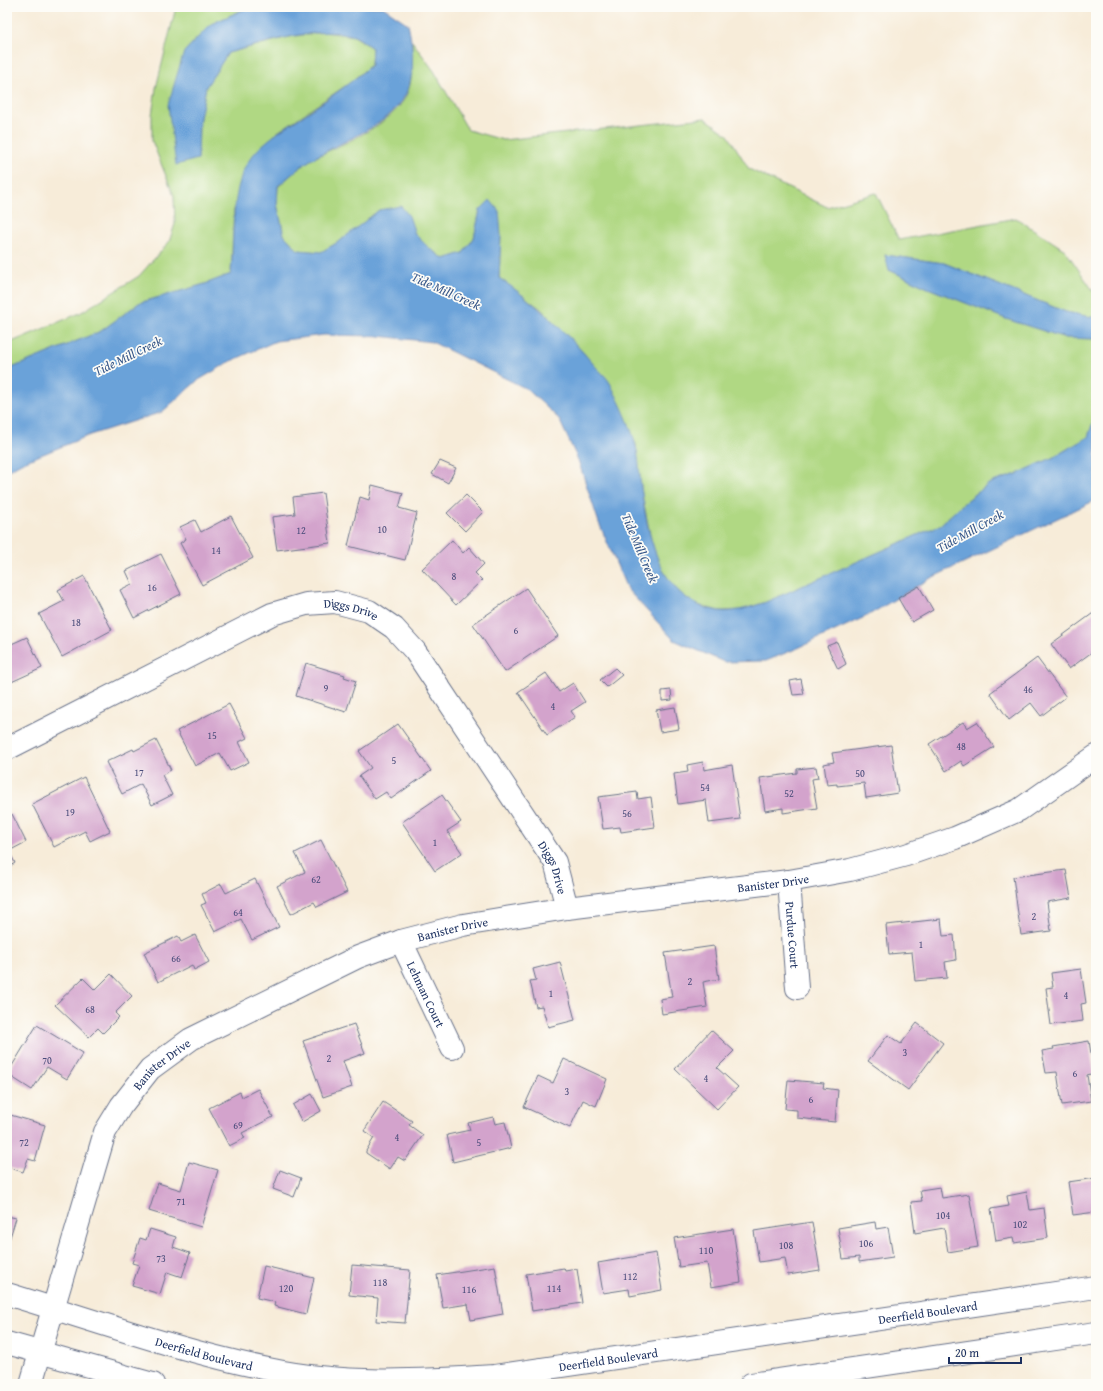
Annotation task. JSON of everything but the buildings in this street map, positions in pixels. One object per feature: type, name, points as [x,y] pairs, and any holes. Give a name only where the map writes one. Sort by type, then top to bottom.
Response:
[{"type":"street","name":"Diggs Drive","points":[[7,749],[272,614],[306,604],[335,602],[369,612],[394,628],[414,651],[555,862],[567,908]]},
{"type":"street","name":"Banister Drive","points":[[31,1384],[105,1132],[121,1106],[150,1068],[191,1039],[358,957],[400,941],[463,925],[567,908],[790,881],[850,870],[906,855],[955,838],[1019,810],[1096,756]]},
{"type":"street","name":"Purdue Court","points":[[790,881],[797,988]]},
{"type":"street","name":"Lehman Court","points":[[400,941],[452,1048]]},
{"type":"street","name":"Deerfield Boulevard","points":[[7,1294],[203,1353],[269,1370],[347,1380],[414,1381],[494,1376],[1096,1287]]},
{"type":"street","points":[[751,1384],[1096,1333]]},
{"type":"street","points":[[7,1343],[153,1384]]},
{"type":"green space","points":[[176,7],[249,7],[211,24],[184,52],[198,159],[199,123],[206,87],[228,53],[289,37],[323,32],[354,36],[372,48],[371,65],[348,84],[276,133],[234,206],[231,274],[205,284],[139,303],[101,331],[7,370],[7,344],[80,313],[139,276],[169,242],[175,224],[174,196],[152,141],[152,115],[156,88]]},
{"type":"green space","points":[[412,41],[434,71],[468,130],[503,140],[705,118],[728,135],[749,169],[827,207],[876,193],[899,240],[1016,218],[1065,250],[1096,295],[1096,318],[1066,312],[944,263],[885,255],[889,270],[928,288],[1006,319],[1066,338],[1096,339],[1096,417],[1088,437],[1052,458],[1017,474],[990,483],[965,502],[940,525],[766,602],[741,610],[719,611],[694,604],[672,586],[657,559],[651,539],[642,494],[636,444],[584,353],[541,309],[499,278],[501,235],[480,210],[474,238],[463,253],[444,259],[429,248],[415,234],[409,216],[379,210],[340,241],[321,252],[298,250],[284,235],[277,204],[278,187],[309,161],[362,135],[387,119],[397,109],[405,98],[410,85],[412,70]]},
{"type":"water","name":"Tide Mill Creek","points":[[249,7],[383,7],[408,24],[412,56],[411,80],[403,99],[391,114],[374,126],[309,161],[278,186],[277,204],[284,235],[298,250],[321,252],[340,241],[379,210],[401,206],[409,216],[415,234],[429,248],[444,259],[463,253],[474,238],[480,210],[490,200],[499,211],[501,235],[499,278],[525,297],[550,319],[609,381],[631,428],[635,443],[638,455],[645,512],[654,550],[671,583],[684,596],[700,606],[719,611],[731,611],[766,602],[940,525],[965,502],[990,483],[1017,474],[1052,458],[1088,437],[1096,417],[1096,500],[929,579],[867,616],[798,648],[766,661],[724,662],[674,640],[627,589],[599,523],[578,460],[559,419],[527,389],[432,342],[379,336],[324,335],[276,341],[231,361],[197,381],[162,412],[90,435],[21,463],[7,471],[7,370],[101,331],[139,303],[205,284],[231,274],[233,225],[238,189],[241,177],[252,156],[260,147],[280,131],[334,95],[371,65],[372,48],[354,36],[340,33],[325,32],[291,37],[228,53],[206,87],[199,123],[198,159],[176,165],[168,105],[184,52],[211,24]]},
{"type":"water","points":[[885,255],[944,263],[1066,312],[1096,318],[1096,339],[1066,338],[1006,319],[928,288],[889,270]]}]
